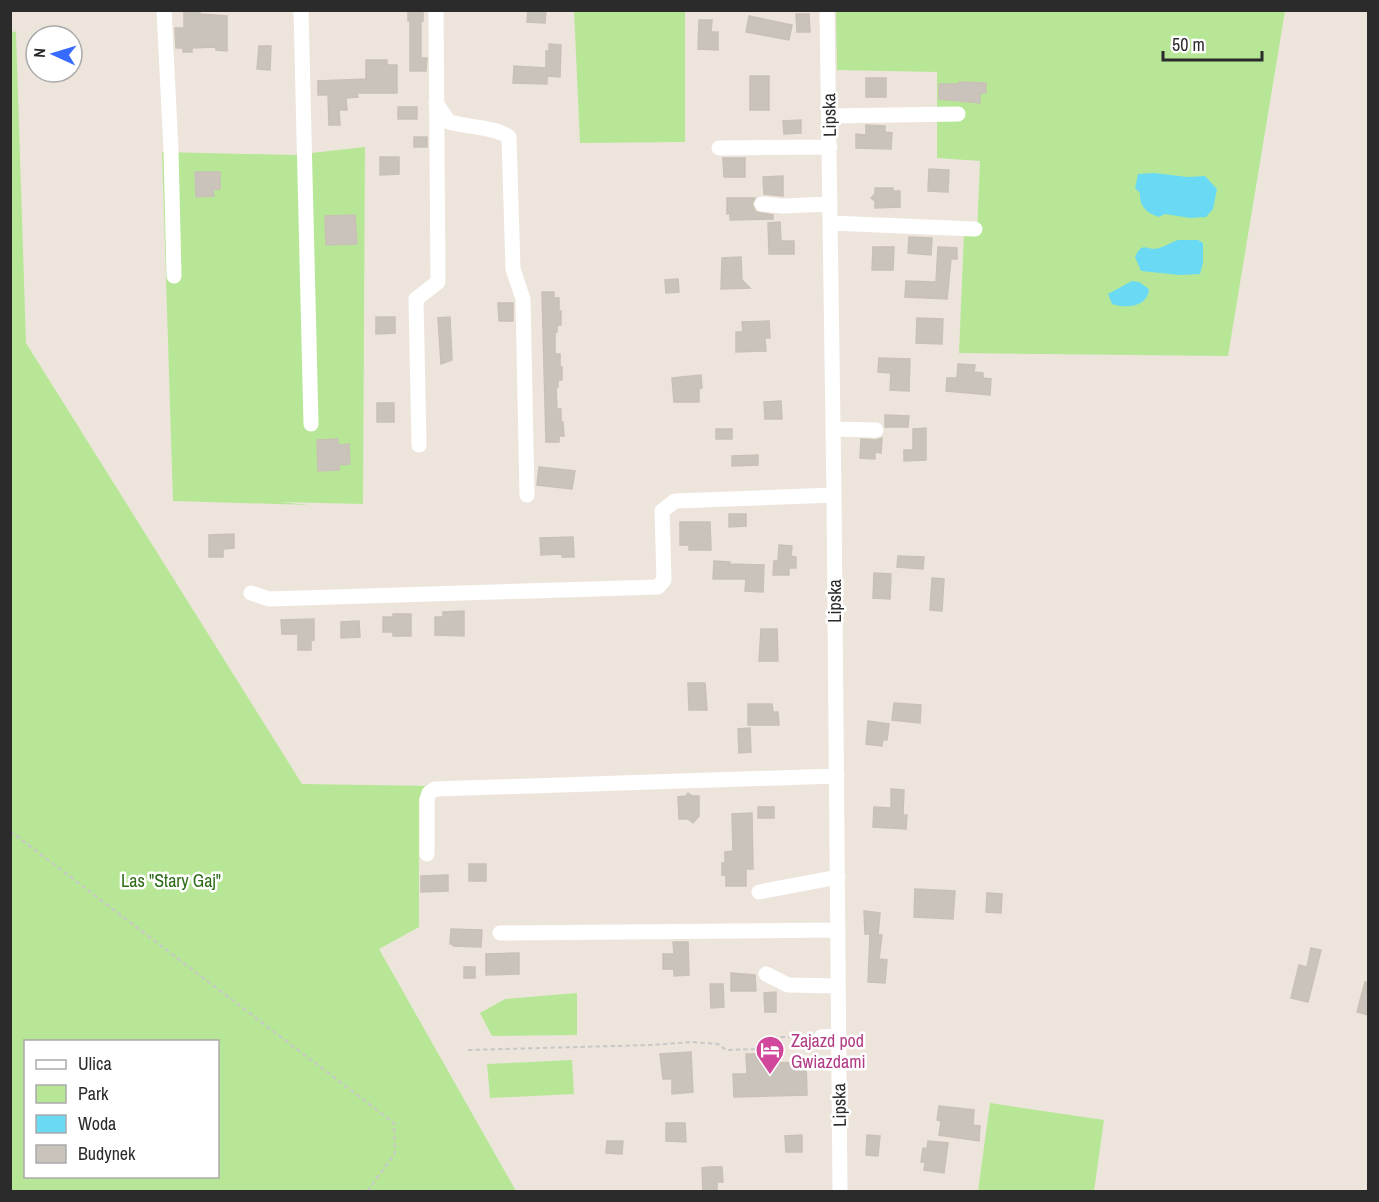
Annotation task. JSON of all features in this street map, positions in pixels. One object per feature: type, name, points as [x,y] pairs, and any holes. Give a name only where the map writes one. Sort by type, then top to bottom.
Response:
[{"type":"street","points":[[164,10],[174,276]]},
{"type":"street","points":[[301,10],[311,424]]},
{"type":"street","points":[[419,445],[416,299],[438,282],[436,10]]},
{"type":"street","name":"Lipska","points":[[827,10],[840,1191]]},
{"type":"street","points":[[436,102],[448,122],[500,130],[509,137],[513,270],[523,299],[527,495]]},
{"type":"street","points":[[829,116],[958,114]]},
{"type":"street","points":[[718,148],[830,147]]},
{"type":"street","points":[[762,204],[782,206],[830,204]]},
{"type":"street","points":[[830,223],[975,229]]},
{"type":"street","points":[[833,429],[876,430]]},
{"type":"street","points":[[251,593],[269,599],[658,587],[664,580],[662,511],[675,501],[834,495]]},
{"type":"street","points":[[427,854],[427,799],[429,793],[435,789],[837,776]]},
{"type":"street","points":[[759,892],[838,877]]},
{"type":"street","points":[[500,933],[817,932],[838,930]]},
{"type":"street","points":[[766,974],[788,985],[838,986]]},
{"type":"street","points":[[821,1037],[838,1036]]},
{"type":"path","points":[[10,831],[394,1123],[395,1153],[367,1191]]},
{"type":"path","points":[[760,1049],[760,1042],[778,1037],[821,1037]]},
{"type":"path","points":[[770,1059],[778,1058],[778,1037]]},
{"type":"path","points":[[468,1050],[692,1042],[718,1044],[726,1050],[778,1049]]},
{"type":"green space","points":[[574,11],[685,11],[685,142],[580,143]]},
{"type":"green space","points":[[836,11],[1285,11],[1228,356],[959,353],[964,232],[977,232],[980,161],[937,158],[937,72],[837,70]]},
{"type":"green space","name":"Las \"Stary Gaj\"","points":[[10,31],[16,32],[26,343],[302,784],[433,786],[419,799],[419,927],[379,949],[516,1191],[11,1191]]},
{"type":"green space","points":[[365,147],[363,504],[279,502],[310,505],[173,501],[162,152],[293,155]]},
{"type":"green space","points":[[577,993],[577,1035],[492,1036],[480,1013],[505,999]]},
{"type":"green space","points":[[572,1060],[574,1094],[490,1098],[487,1064]]},
{"type":"green space","points":[[990,1103],[1104,1120],[1094,1191],[978,1191]]},
{"type":"water","points":[[1154,173],[1188,177],[1205,176],[1217,189],[1213,209],[1206,217],[1190,218],[1165,214],[1159,217],[1151,214],[1142,206],[1140,193],[1135,188],[1138,174]]},
{"type":"water","points":[[1178,240],[1198,240],[1203,243],[1203,263],[1200,274],[1180,275],[1141,271],[1135,257],[1140,249],[1143,247],[1155,249]]},
{"type":"water","points":[[1132,281],[1139,282],[1149,289],[1145,300],[1130,306],[1112,304],[1108,294]]},
{"type":"building","points":[[408,10],[423,10],[421,58],[427,58],[426,71],[410,71]]},
{"type":"building","points":[[528,10],[546,10],[545,23],[527,22]]},
{"type":"building","points":[[200,11],[200,14],[227,16],[227,51],[216,50],[216,47],[192,48],[192,52],[183,52],[183,48],[176,48],[175,28],[184,28],[184,12]]},
{"type":"building","points":[[796,14],[809,14],[810,32],[797,32]]},
{"type":"building","points":[[749,16],[792,25],[789,40],[746,32]]},
{"type":"building","points":[[699,20],[712,20],[711,32],[718,32],[718,50],[698,49]]},
{"type":"building","points":[[549,44],[561,45],[560,77],[547,76],[547,84],[513,83],[514,66],[546,68],[546,51],[549,51]]},
{"type":"building","points":[[259,46],[271,46],[270,70],[257,69]]},
{"type":"building","points":[[366,60],[387,60],[387,65],[397,65],[397,93],[357,93],[358,97],[346,98],[347,110],[339,110],[340,125],[329,125],[328,95],[318,95],[318,81],[366,79]]},
{"type":"building","points":[[750,76],[769,76],[769,110],[750,110]]},
{"type":"building","points":[[866,78],[886,78],[886,97],[866,97]]},
{"type":"building","points":[[959,82],[986,83],[986,93],[980,93],[980,103],[939,99],[939,84],[959,84]]},
{"type":"building","points":[[398,107],[417,107],[417,119],[398,119]]},
{"type":"building","points":[[801,120],[801,133],[784,134],[783,121]]},
{"type":"building","points":[[866,125],[885,126],[885,132],[892,133],[891,149],[856,148],[856,134],[866,135]]},
{"type":"building","points":[[414,137],[427,137],[427,147],[414,147]]},
{"type":"building","points":[[380,157],[399,157],[399,174],[380,175]]},
{"type":"building","points":[[723,158],[745,158],[745,177],[724,177]]},
{"type":"building","points":[[929,169],[949,170],[948,192],[928,191]]},
{"type":"building","points":[[195,172],[220,172],[220,189],[213,190],[214,196],[196,197]]},
{"type":"building","points":[[783,176],[783,196],[764,194],[763,177]]},
{"type":"building","points":[[875,188],[893,188],[893,191],[900,191],[900,207],[875,208],[875,201],[871,198],[875,194]]},
{"type":"building","points":[[727,198],[755,198],[752,204],[756,212],[773,215],[773,219],[730,220],[730,213],[727,214]]},
{"type":"building","points":[[355,215],[357,244],[326,245],[325,216]]},
{"type":"building","points":[[780,222],[781,241],[794,241],[794,254],[769,254],[768,223]]},
{"type":"building","points":[[909,237],[932,238],[931,255],[908,253]]},
{"type":"building","points":[[873,247],[894,247],[893,270],[872,270]]},
{"type":"building","points":[[938,247],[957,248],[957,259],[951,259],[947,299],[905,297],[906,281],[936,282]]},
{"type":"building","points":[[741,257],[742,280],[750,288],[721,289],[722,258]]},
{"type":"building","points":[[678,279],[679,292],[666,293],[665,280]]},
{"type":"building","points":[[542,292],[554,292],[554,298],[559,298],[559,312],[561,311],[561,325],[557,325],[557,332],[555,332],[555,354],[560,354],[560,367],[562,367],[562,380],[558,380],[558,387],[556,387],[557,409],[561,409],[564,436],[559,436],[559,442],[546,442]]},
{"type":"building","points":[[498,303],[513,303],[513,321],[499,321]]},
{"type":"building","points":[[376,317],[395,317],[395,333],[376,334]]},
{"type":"building","points":[[450,317],[452,360],[441,364],[438,318]]},
{"type":"building","points":[[917,318],[943,319],[942,344],[916,343]]},
{"type":"building","points":[[769,321],[770,338],[765,338],[766,351],[736,352],[736,332],[743,332],[742,322]]},
{"type":"building","points":[[879,358],[910,359],[909,391],[890,390],[891,373],[878,372]]},
{"type":"building","points":[[958,364],[975,365],[974,372],[983,373],[983,378],[991,379],[990,395],[946,391],[947,378],[957,378]]},
{"type":"building","points":[[701,375],[702,388],[699,389],[699,402],[674,402],[672,378]]},
{"type":"building","points":[[781,401],[782,419],[765,419],[764,402]]},
{"type":"building","points":[[377,403],[394,403],[394,422],[377,422]]},
{"type":"building","points":[[885,415],[909,416],[908,427],[885,427]]},
{"type":"building","points":[[926,428],[926,460],[904,461],[904,450],[913,450],[913,429]]},
{"type":"building","points":[[716,429],[732,429],[732,439],[716,439]]},
{"type":"building","points":[[882,438],[881,453],[875,452],[875,459],[860,458],[861,439]]},
{"type":"building","points":[[338,439],[338,445],[349,444],[350,464],[339,465],[339,470],[318,471],[317,440]]},
{"type":"building","points":[[758,455],[758,465],[732,466],[732,456]]},
{"type":"building","points":[[539,467],[575,471],[572,489],[537,485]]},
{"type":"building","points":[[729,514],[746,514],[746,526],[729,527]]},
{"type":"building","points":[[680,522],[710,522],[711,550],[689,550],[689,545],[680,545]]},
{"type":"building","points":[[234,534],[234,548],[223,549],[223,557],[209,557],[209,535]]},
{"type":"building","points":[[573,537],[574,557],[562,557],[562,554],[541,555],[540,538]]},
{"type":"building","points":[[779,545],[792,546],[791,556],[796,557],[796,568],[789,568],[789,575],[773,575],[774,561],[778,561]]},
{"type":"building","points":[[898,556],[924,557],[923,569],[897,567]]},
{"type":"building","points":[[714,561],[764,565],[763,592],[745,591],[746,579],[713,579]]},
{"type":"building","points":[[874,573],[891,574],[890,599],[873,598]]},
{"type":"building","points":[[932,578],[944,579],[942,611],[930,610]]},
{"type":"building","points":[[464,611],[464,636],[435,635],[435,617],[443,617],[443,612]]},
{"type":"building","points":[[393,614],[411,614],[411,636],[393,636],[393,632],[383,632],[383,617],[393,617]]},
{"type":"building","points":[[314,619],[314,640],[311,641],[311,650],[298,650],[298,634],[282,634],[281,620]]},
{"type":"building","points":[[359,621],[360,637],[341,638],[341,622]]},
{"type":"building","points":[[761,629],[777,629],[778,661],[759,661]]},
{"type":"building","points":[[688,683],[705,683],[707,710],[689,710]]},
{"type":"building","points":[[894,703],[921,705],[920,723],[892,720]]},
{"type":"building","points":[[748,704],[772,704],[773,712],[778,712],[779,725],[748,725]]},
{"type":"building","points":[[868,721],[889,724],[887,740],[883,740],[882,746],[866,744]]},
{"type":"building","points":[[750,728],[751,752],[739,753],[738,729]]},
{"type":"building","points":[[891,789],[904,790],[903,815],[907,815],[906,829],[873,827],[874,807],[891,808]]},
{"type":"building","points":[[688,793],[692,796],[699,796],[699,816],[693,823],[688,819],[679,819],[678,797],[686,796]]},
{"type":"building","points":[[758,807],[774,807],[774,818],[758,818]]},
{"type":"building","points":[[752,813],[753,869],[746,869],[746,886],[726,886],[726,875],[722,875],[722,863],[725,863],[725,852],[733,851],[732,814]]},
{"type":"building","points":[[469,864],[486,864],[486,881],[469,881]]},
{"type":"building","points":[[448,875],[448,891],[421,892],[421,876]]},
{"type":"building","points":[[915,889],[955,891],[953,919],[914,917]]},
{"type":"building","points":[[987,893],[1002,894],[1001,913],[986,912]]},
{"type":"building","points":[[864,911],[880,913],[878,935],[882,935],[879,959],[887,960],[885,983],[868,982],[870,934],[865,934]]},
{"type":"building","points":[[451,929],[482,930],[481,947],[453,946],[450,944]]},
{"type":"building","points":[[673,942],[688,942],[689,975],[674,976],[674,969],[663,969],[663,954],[674,954]]},
{"type":"building","points":[[1311,948],[1321,950],[1308,1002],[1291,998],[1299,965],[1307,967]]},
{"type":"building","points":[[519,953],[519,974],[486,975],[486,954]]},
{"type":"building","points":[[464,967],[475,967],[475,978],[464,978]]},
{"type":"building","points":[[731,973],[755,975],[756,991],[731,991]]},
{"type":"building","points":[[1365,982],[1368,983],[1368,1015],[1357,1012]]},
{"type":"building","points":[[710,984],[723,984],[724,1007],[711,1008]]},
{"type":"building","points":[[776,992],[776,1012],[765,1012],[764,993]]},
{"type":"building","points":[[691,1052],[693,1092],[672,1094],[672,1079],[663,1079],[660,1054]]},
{"type":"building","name":"Zajazd pod Gwiazdami","points":[[746,1054],[770,1054],[770,1063],[806,1062],[807,1095],[734,1097],[733,1074],[747,1074]]},
{"type":"building","points":[[939,1106],[974,1110],[973,1125],[980,1126],[979,1141],[939,1135],[941,1121],[937,1120]]},
{"type":"building","points":[[666,1123],[685,1123],[686,1142],[666,1141]]},
{"type":"building","points":[[802,1135],[802,1152],[786,1152],[785,1136]]},
{"type":"building","points":[[867,1135],[880,1136],[878,1156],[866,1155]]},
{"type":"building","points":[[607,1141],[623,1141],[622,1154],[606,1153]]},
{"type":"building","points":[[928,1141],[948,1143],[944,1173],[924,1170],[925,1162],[921,1162],[923,1148],[927,1149]]},
{"type":"building","points":[[722,1167],[723,1182],[717,1182],[717,1191],[703,1191],[702,1168]]},
{"type":"place","name":"Zajazd pod Gwiazdami","points":[[770,1076]]}]
